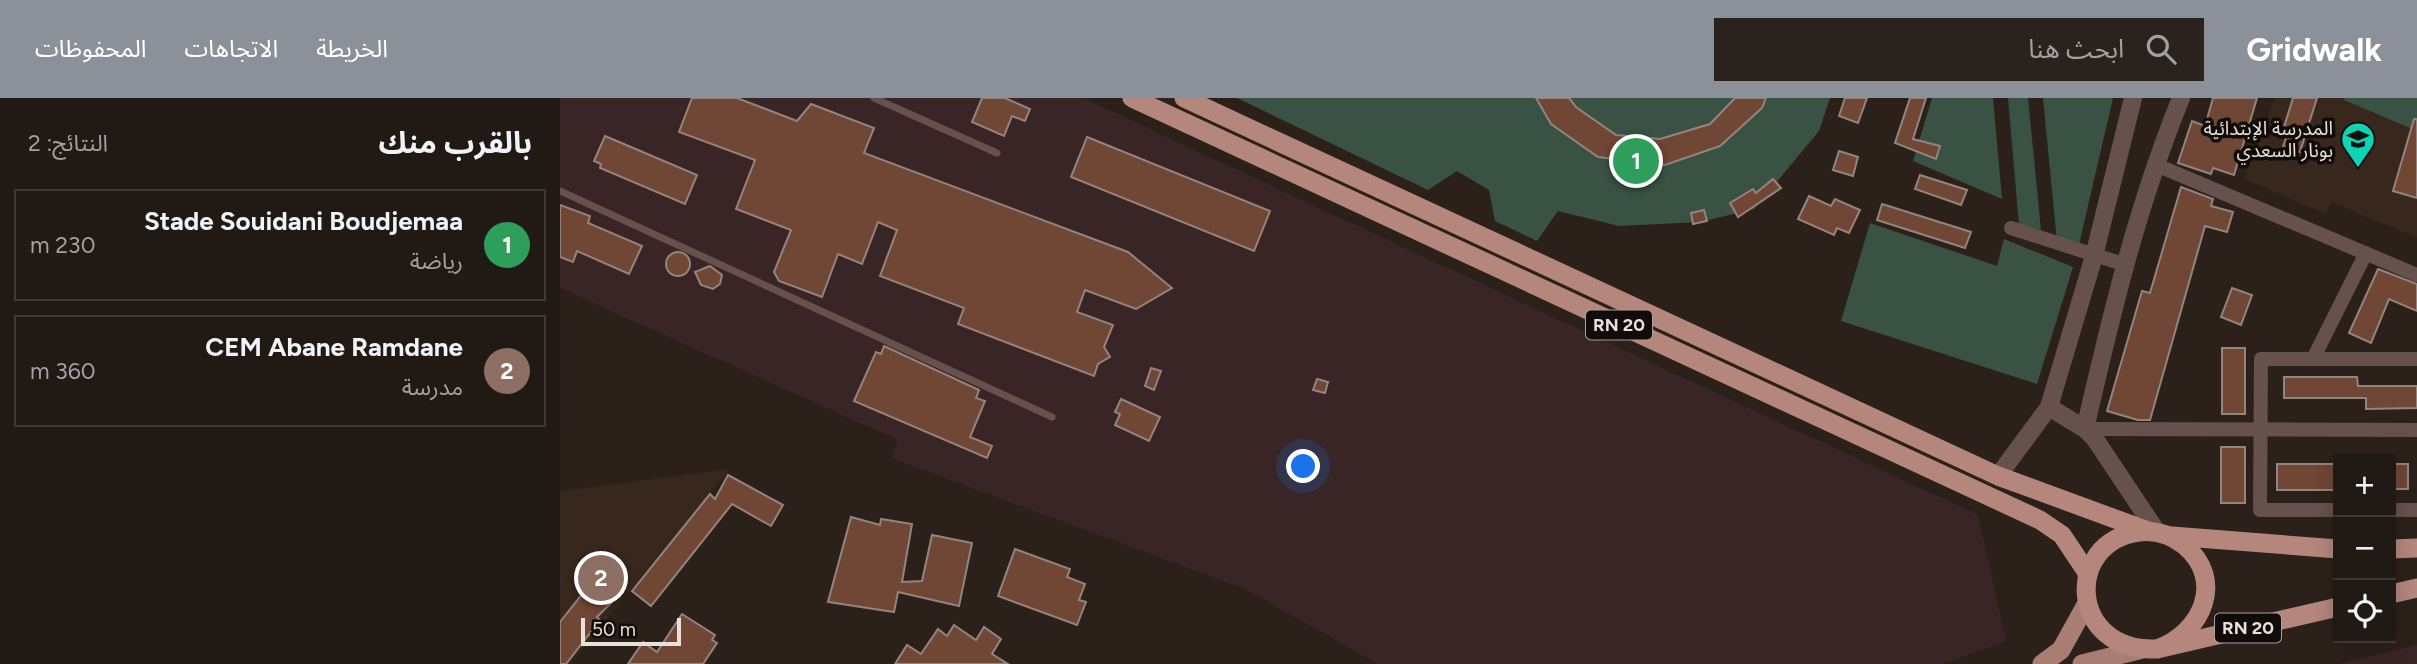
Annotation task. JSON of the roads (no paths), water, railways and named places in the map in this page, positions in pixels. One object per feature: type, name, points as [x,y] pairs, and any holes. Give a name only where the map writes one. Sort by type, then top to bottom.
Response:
[{"type":"highway","name":"RN 20","points":[[1132,98],[2040,520],[2062,535],[2088,574]]},
{"type":"highway","name":"RN 20","points":[[1184,98],[1998,476],[2158,533],[2333,549]]},
{"type":"highway","points":[[2158,533],[2185,546],[2197,560],[2204,578],[2205,596],[2200,615],[2190,631],[2175,643],[2148,650],[2121,645],[2105,635],[2094,621],[2087,604],[2088,574],[2097,556],[2111,542],[2129,534],[2158,533]]},
{"type":"highway","points":[[2396,550],[2417,548]]},
{"type":"highway","points":[[2396,593],[2417,588]]},
{"type":"highway","name":"RN 20","points":[[2148,650],[2333,608]]},
{"type":"main road","points":[[2042,664],[2061,650],[2087,604]]},
{"type":"main road","points":[[2082,664],[2148,650]]},
{"type":"street","points":[[1998,476],[2049,407],[2094,256],[2133,98]]},
{"type":"street","points":[[2085,429],[2123,264],[2154,164],[2181,98]]},
{"type":"street","points":[[2154,164],[2417,275]]},
{"type":"street","points":[[2011,229],[2123,264]]},
{"type":"street","points":[[2313,359],[2366,253]]},
{"type":"street","points":[[2333,510],[2260,510],[2261,359],[2417,359]]},
{"type":"street","points":[[2049,407],[2085,429],[2158,533]]},
{"type":"street","points":[[2085,429],[2417,430]]},
{"type":"street","points":[[2396,510],[2417,510]]},
{"type":"lane","points":[[874,98],[997,153]]},
{"type":"lane","points":[[560,191],[1052,417]]},
{"type":"place","name":"Stade Souidani Boudjemaa","points":[[1636,161]]},
{"type":"place","name":"المدرسة الإبتدائية بونار السعدي","points":[[2358,169]]},
{"type":"place","name":"CEM Abane Ramdane","points":[[601,578]]}]
